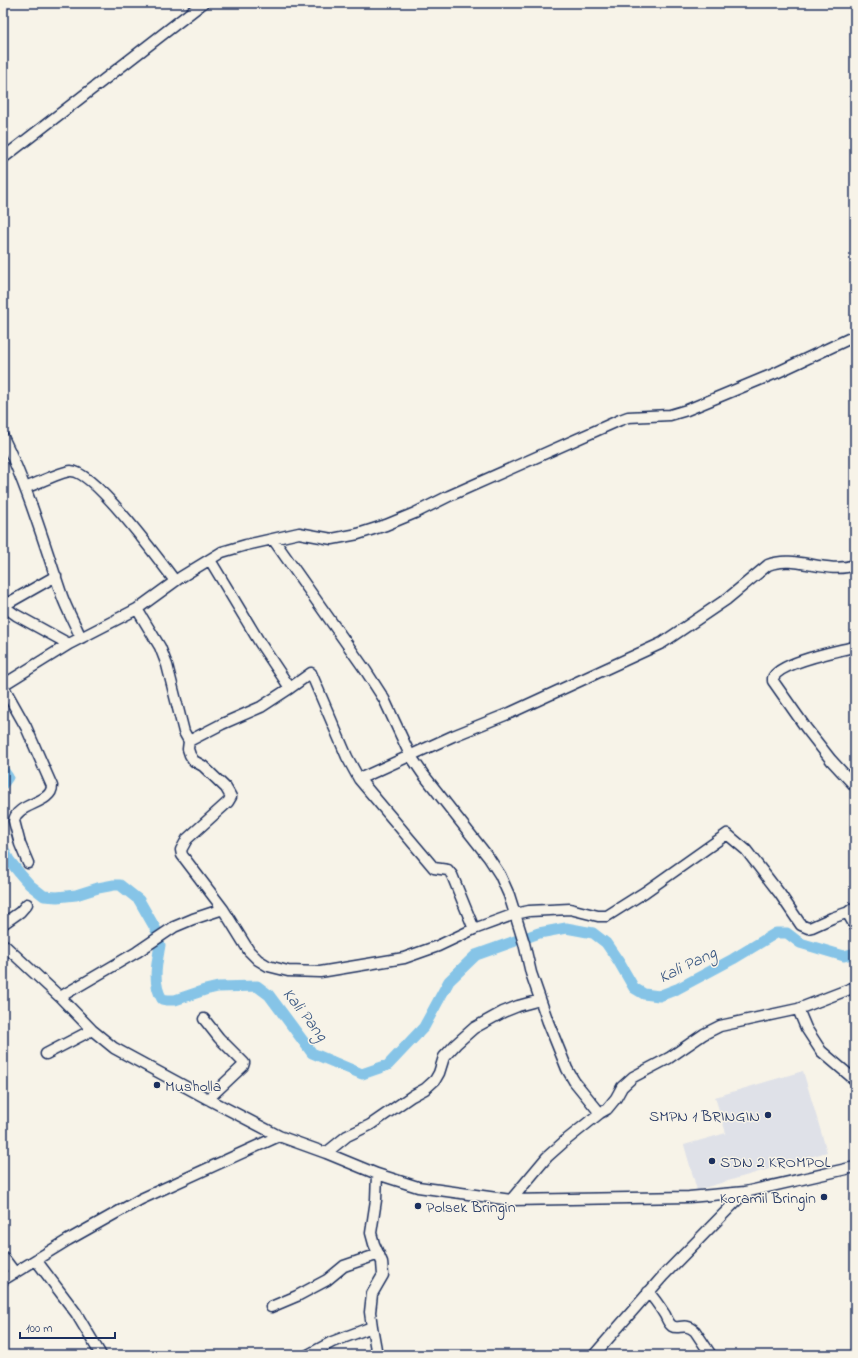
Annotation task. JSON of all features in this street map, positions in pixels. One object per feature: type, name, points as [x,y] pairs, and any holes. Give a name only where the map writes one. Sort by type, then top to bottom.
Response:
[{"type":"street","points":[[3,158],[203,3]]},
{"type":"street","points":[[28,864],[20,844],[14,818],[19,812],[48,794],[51,791],[52,786],[26,727],[3,686],[68,644],[137,609],[175,581],[222,552],[299,533],[332,539],[345,538],[386,525],[620,420],[628,417],[670,415],[687,410],[776,374],[855,336]]},
{"type":"street","points":[[3,437],[25,488],[63,597],[81,638]]},
{"type":"street","points":[[25,488],[66,472],[73,471],[79,474],[95,486],[123,514],[175,581]]},
{"type":"street","points":[[273,539],[384,699],[410,755],[489,858],[500,875],[509,894],[540,1000],[567,1069],[574,1082],[600,1112]]},
{"type":"street","points":[[210,560],[260,643],[290,688]]},
{"type":"street","points":[[359,779],[410,755],[510,713],[662,643],[727,599],[768,565],[783,562],[835,568],[855,565]]},
{"type":"street","points":[[56,576],[3,606],[16,616],[68,644]]},
{"type":"street","points":[[137,609],[160,647],[167,665],[184,732],[189,741],[188,749],[194,761],[203,766],[226,788],[231,797],[228,802],[187,839],[181,850],[182,855],[223,909],[249,951],[258,960],[268,966],[288,971],[320,972],[404,958],[438,946],[474,929],[515,914],[546,910],[570,910],[598,916],[607,916],[645,892],[727,834],[746,850],[780,894],[801,925],[812,928],[851,910],[855,926]]},
{"type":"street","points":[[855,647],[802,660],[778,671],[773,678],[773,681],[806,728],[831,760],[855,786]]},
{"type":"street","points":[[189,741],[222,724],[261,707],[311,673],[347,757],[359,779],[434,868],[448,870],[452,875],[474,929]]},
{"type":"street","points":[[3,924],[20,912],[27,904]]},
{"type":"street","points":[[60,997],[137,952],[174,927],[223,909]]},
{"type":"street","points":[[3,944],[60,997],[92,1030],[114,1048],[279,1136],[377,1174],[418,1187],[511,1200],[689,1197],[745,1192],[855,1167]]},
{"type":"street","points":[[511,1200],[529,1177],[565,1141],[612,1104],[626,1082],[669,1058],[704,1034],[720,1026],[798,1009],[855,987]]},
{"type":"street","points":[[326,1153],[347,1136],[370,1125],[412,1096],[425,1089],[435,1080],[444,1057],[474,1028],[503,1012],[540,1000]]},
{"type":"street","points":[[798,1009],[806,1028],[821,1051],[855,1080]]},
{"type":"street","points":[[204,1019],[214,1033],[244,1063],[241,1068],[208,1099]]},
{"type":"street","points":[[46,1054],[92,1030]]},
{"type":"street","points":[[3,1280],[68,1240],[141,1199],[279,1136]]},
{"type":"street","points":[[377,1174],[376,1200],[371,1233],[382,1262],[383,1275],[372,1294],[370,1312],[377,1355]]},
{"type":"street","points":[[594,1355],[648,1292],[745,1192]]},
{"type":"street","points":[[271,1307],[297,1296],[327,1280],[344,1266],[379,1254]]},
{"type":"street","points":[[3,1257],[15,1273]]},
{"type":"street","points":[[36,1260],[76,1313],[100,1355]]},
{"type":"street","points":[[648,1292],[655,1300],[670,1325],[692,1328],[711,1355]]},
{"type":"street","points":[[308,1355],[332,1342],[372,1327]]},
{"type":"shaded area","name":"SMPN 1 BRINGIN","points":[[803,1071],[827,1152],[697,1190],[684,1145],[726,1133],[715,1097]]},
{"type":"waterway","name":"Kali Pang","points":[[3,770],[8,777],[3,784]]},
{"type":"waterway","name":"Kali Pang","points":[[3,848],[9,860],[21,875],[30,885],[44,896],[57,897],[76,895],[98,888],[120,885],[139,900],[157,932]]},
{"type":"waterway","name":"Kali Pang","points":[[528,937],[539,933],[566,928],[593,933],[606,943],[634,988],[644,994],[659,996],[677,989],[733,959],[776,933],[787,933],[800,943],[844,956],[855,953]]},
{"type":"waterway","name":"Kali Pang","points":[[159,943],[156,979],[162,999],[175,1000],[218,987],[257,986],[269,995],[312,1053],[362,1074],[388,1065],[424,1027],[449,981],[476,955],[518,940]]},
{"type":"place","name":"Musholla","points":[[157,1085]]},
{"type":"place","name":"SMPN 1 BRINGIN","points":[[768,1115]]},
{"type":"place","name":"SDN 2 KROMPOL","points":[[712,1161]]},
{"type":"place","name":"Koramil Bringin","points":[[824,1197]]},
{"type":"place","name":"Polsek Bringin","points":[[418,1206]]}]
